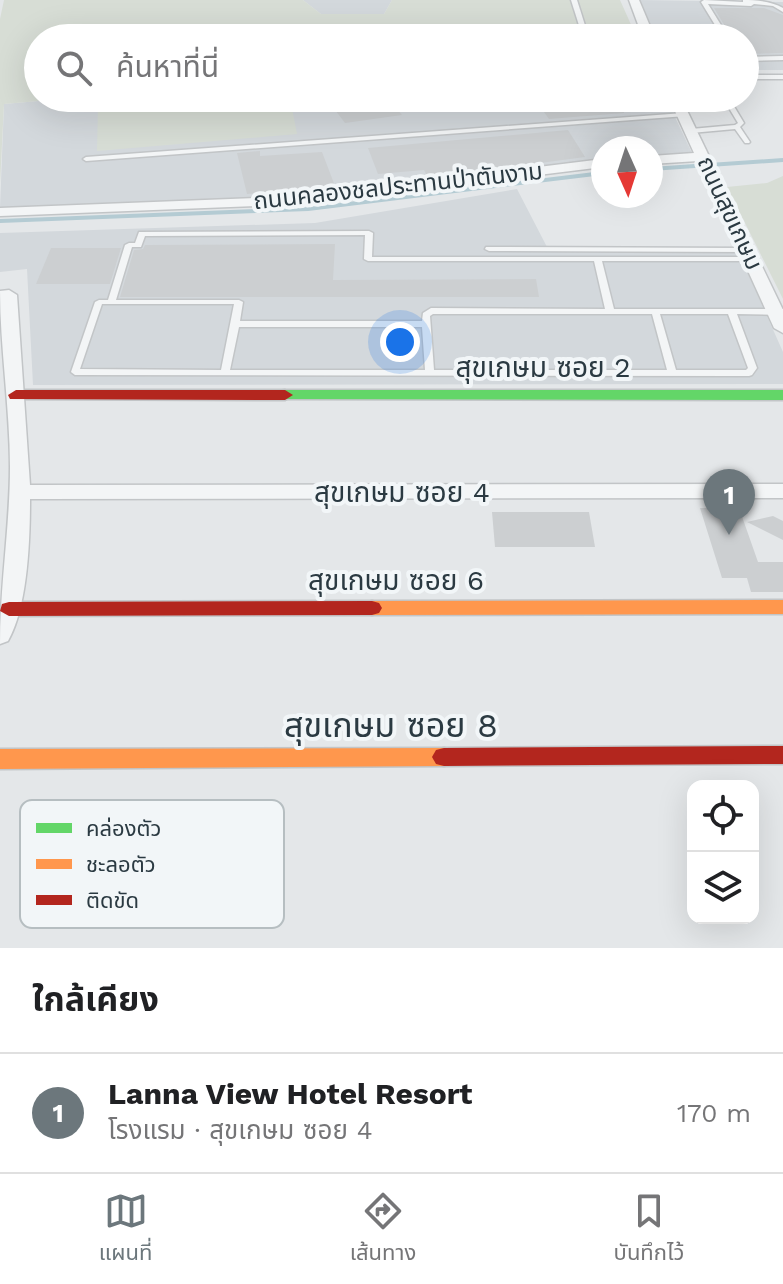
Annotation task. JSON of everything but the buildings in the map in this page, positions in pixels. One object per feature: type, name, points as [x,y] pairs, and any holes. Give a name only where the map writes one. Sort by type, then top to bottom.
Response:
[{"type":"street","points":[[634,0],[643,24]]},
{"type":"street","name":"ถนนสุขเกษม","points":[[682,112],[779,311],[783,328]]},
{"type":"street","points":[[663,159],[704,157]]},
{"type":"street","name":"ถนนคลองชลประทานป่าตันงาม","points":[[0,212],[304,200],[591,164]]},
{"type":"street","points":[[0,296],[9,295],[21,492],[9,609],[0,634]]},
{"type":"street","name":"สุขเกษม ซอย 2","points":[[16,395],[783,395]]},
{"type":"street","name":"สุขเกษม ซอย 4","points":[[21,492],[783,491]]},
{"type":"street","name":"สุขเกษม ซอย 6","points":[[9,609],[783,607]]},
{"type":"street","name":"สุขเกษม ซอย 8","points":[[0,759],[783,755]]},
{"type":"lane","points":[[574,0],[582,24]]},
{"type":"lane","points":[[743,0],[751,4]]},
{"type":"lane","points":[[717,24],[704,2],[774,5],[783,10]]},
{"type":"lane","points":[[759,59],[783,58]]},
{"type":"lane","points":[[759,77],[783,77]]},
{"type":"lane","points":[[691,131],[737,127],[741,123],[734,112]]},
{"type":"lane","points":[[86,159],[684,115]]},
{"type":"lane","points":[[737,127],[747,142]]},
{"type":"lane","points":[[111,302],[129,245],[138,245],[142,234],[369,233],[368,259],[597,259],[749,254]]},
{"type":"lane","points":[[489,249],[749,254]]},
{"type":"lane","points":[[597,259],[610,311]]},
{"type":"lane","points":[[225,373],[239,302],[99,302],[75,372],[225,373],[673,374],[752,371],[752,363],[731,311]]},
{"type":"lane","points":[[430,373],[426,315],[431,311],[779,311]]},
{"type":"lane","points":[[655,311],[673,374]]},
{"type":"lane","points":[[235,324],[426,324]]},
{"type":"shaded area","points":[[4,0],[303,0],[321,14],[384,14],[392,0],[620,0],[631,24],[24,24],[24,102],[4,104],[0,184],[0,19]]},
{"type":"shaded area","points":[[303,0],[392,0],[384,14],[321,14]]},
{"type":"shaded area","points":[[637,0],[783,2],[783,70],[759,70],[759,24],[646,24]]},
{"type":"shaded area","points":[[24,102],[24,112],[673,112],[692,153],[663,155],[663,136],[591,136],[591,162],[294,199],[0,208],[4,104]]},
{"type":"shaded area","points":[[98,112],[293,112],[297,134],[97,151]]},
{"type":"shaded area","points":[[783,176],[783,299],[727,187],[767,183]]},
{"type":"shaded area","points":[[517,189],[547,247],[736,247],[783,352],[783,384],[33,385],[27,269],[0,272],[0,233],[315,223]]},
{"type":"waterway","points":[[663,168],[783,160]]},
{"type":"waterway","points":[[0,221],[308,209],[591,174]]},
{"type":"traffic: fast","points":[[285,395],[783,395]]},
{"type":"traffic: slow","points":[[372,608],[783,607]]},
{"type":"traffic: slow","points":[[0,759],[444,757]]},
{"type":"traffic: jam","points":[[16,395],[285,395]]},
{"type":"traffic: jam","points":[[9,609],[372,608]]},
{"type":"traffic: jam","points":[[444,757],[783,755]]},
{"type":"place","name":"Lanna View Hotel Resort","points":[[729,535]]}]
